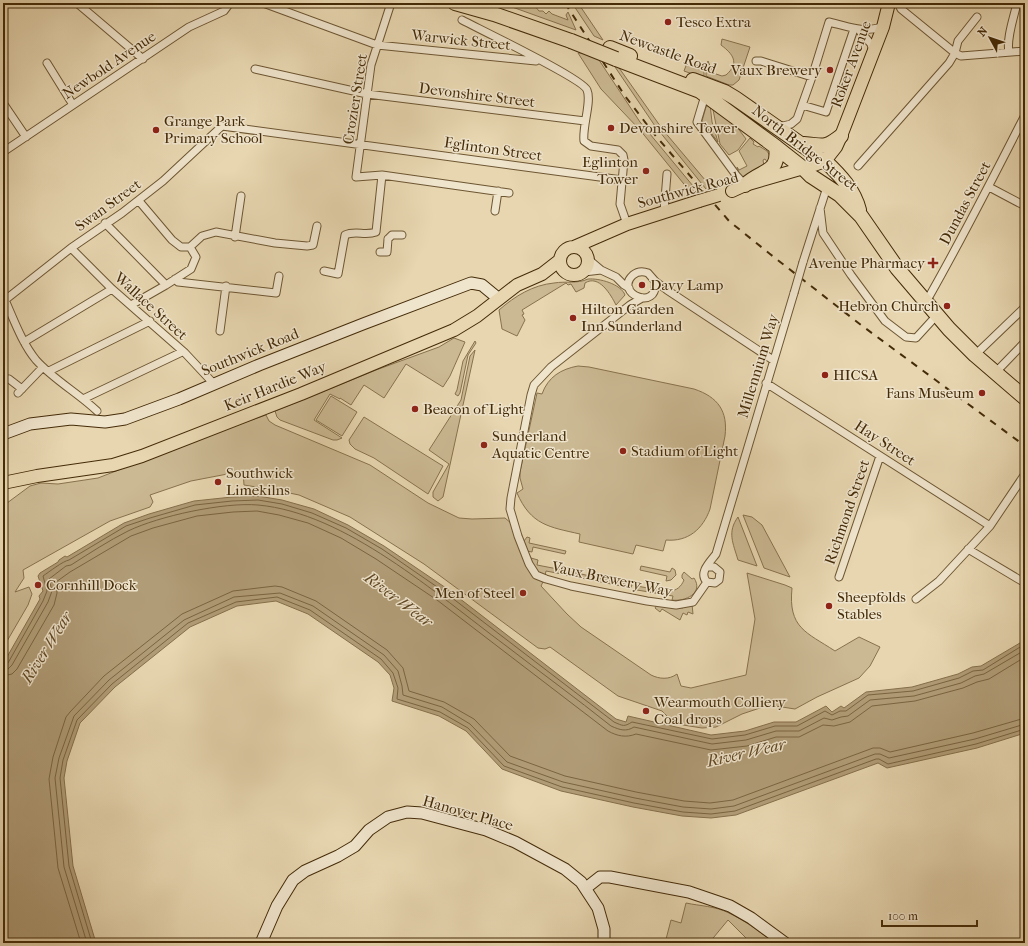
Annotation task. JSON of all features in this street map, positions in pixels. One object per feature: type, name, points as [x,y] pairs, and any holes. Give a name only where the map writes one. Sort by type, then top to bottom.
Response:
[{"type":"highway","points":[[455,3],[568,37]]},
{"type":"highway","points":[[484,3],[613,54],[682,84],[708,90]]},
{"type":"highway","name":"North Bridge Street","points":[[708,90],[727,109],[776,147],[806,174],[840,195],[849,203],[861,216],[897,268],[937,315],[975,355],[1025,398]]},
{"type":"highway","name":"Newcastle Road","points":[[708,90],[735,98],[825,161]]},
{"type":"highway","points":[[787,134],[806,158],[806,174]]},
{"type":"highway","points":[[801,144],[821,146],[828,145],[841,136]]},
{"type":"highway","points":[[745,184],[753,177],[775,165],[777,154],[776,147]]},
{"type":"highway","points":[[825,161],[827,174],[849,203]]},
{"type":"highway","name":"North Bridge Street","points":[[825,161],[837,172],[850,189],[857,200],[861,216]]},
{"type":"main road","name":"Roker Avenue","points":[[841,136],[883,27],[889,3]]},
{"type":"main road","name":"North Bridge Street","points":[[825,161],[836,147],[841,136]]},
{"type":"main road","points":[[806,174],[825,161]]},
{"type":"main road","name":"Southwick Road","points":[[574,247],[627,224],[664,211],[732,191],[745,184],[786,172],[806,174]]},
{"type":"main road","name":"Southwick Road","points":[[732,191],[744,191],[806,174]]},
{"type":"main road","points":[[542,274],[577,275],[584,272],[588,266],[588,258],[598,236]]},
{"type":"main road","points":[[542,274],[560,260],[566,249],[574,247],[582,249],[588,258]]},
{"type":"main road","points":[[560,260],[562,268],[568,274]]},
{"type":"main road","name":"Keir Hardie Way","points":[[3,483],[37,476],[113,466],[142,456],[301,394],[454,330],[477,316],[518,285],[542,274]]},
{"type":"street","points":[[77,3],[143,59]]},
{"type":"street","name":"Newbold Avenue","points":[[3,152],[189,27],[224,11],[230,3]]},
{"type":"street","name":"Warwick Street","points":[[263,3],[377,45],[542,61]]},
{"type":"street","name":"Crozier Street","points":[[382,175],[356,177],[372,65],[391,3]]},
{"type":"street","points":[[1009,52],[1008,49],[1011,27],[1018,3]]},
{"type":"street","points":[[900,6],[955,53],[961,56],[1025,52]]},
{"type":"street","points":[[858,166],[949,63],[955,53],[958,40],[977,17]]},
{"type":"street","points":[[462,20],[542,61],[584,86],[589,95],[584,137],[587,145],[618,150],[623,155],[624,160],[620,204],[627,224]]},
{"type":"street","points":[[773,125],[783,126],[791,124],[797,119],[829,22],[856,30],[883,27]]},
{"type":"street","points":[[856,30],[871,44],[873,52]]},
{"type":"street","points":[[802,105],[826,112],[856,30]]},
{"type":"street","points":[[756,61],[761,61],[812,77]]},
{"type":"street","points":[[47,63],[73,105]]},
{"type":"street","name":"Devonshire Street","points":[[255,69],[367,94],[585,121]]},
{"type":"street","points":[[708,90],[697,122],[736,175],[745,184]]},
{"type":"street","points":[[3,103],[26,137]]},
{"type":"street","name":"Dundas Street","points":[[926,302],[950,261],[1025,115]]},
{"type":"street","name":"Eglinton Street","points":[[222,126],[622,180]]},
{"type":"street","name":"Swan Street","points":[[4,300],[71,248],[105,223],[122,213],[163,181],[222,126]]},
{"type":"street","points":[[664,211],[667,174]]},
{"type":"street","points":[[376,232],[382,175],[509,193]]},
{"type":"street","name":"Millennium Way","points":[[716,568],[716,554],[766,383],[827,187]]},
{"type":"street","points":[[989,187],[1025,206]]},
{"type":"street","points":[[495,211],[498,191]]},
{"type":"street","points":[[236,237],[240,196]]},
{"type":"street","points":[[138,200],[172,240],[181,247],[190,247],[202,236],[216,232],[236,237],[307,246],[312,245],[317,226]]},
{"type":"street","points":[[820,208],[823,233],[885,321],[906,337],[916,338],[937,315]]},
{"type":"street","points":[[105,223],[166,286]]},
{"type":"street","points":[[324,271],[338,274],[345,235],[350,232],[376,232],[388,239]]},
{"type":"street","points":[[388,239],[392,236],[402,235]]},
{"type":"street","points":[[380,252],[387,252],[388,239]]},
{"type":"street","points":[[131,305],[166,286],[191,269],[196,257],[190,247]]},
{"type":"street","name":"Wallace Street","points":[[71,248],[112,289],[150,321],[200,368],[214,384]]},
{"type":"street","points":[[588,258],[601,270],[616,277],[629,288],[634,295],[642,298],[650,296],[653,293],[667,290]]},
{"type":"street","points":[[584,272],[601,270]]},
{"type":"street","points":[[616,277],[627,277],[637,272],[645,272],[651,275],[655,281],[667,290],[773,360]]},
{"type":"street","points":[[629,288],[630,278],[633,275]]},
{"type":"street","points":[[175,279],[178,282],[226,286],[276,293],[279,276]]},
{"type":"street","points":[[653,293],[656,285],[655,281]]},
{"type":"street","name":"Southwick Road","points":[[3,434],[30,424],[71,419],[105,422],[114,421],[179,399],[471,282],[482,285],[499,299]]},
{"type":"street","points":[[220,332],[226,286]]},
{"type":"street","points":[[24,342],[112,289]]},
{"type":"street","points":[[630,305],[634,295]]},
{"type":"street","name":"Vaux Brewery Way","points":[[642,298],[630,305],[551,367],[534,385],[510,509],[529,564],[536,575],[546,579],[578,587],[676,605],[694,602],[707,582]]},
{"type":"street","points":[[4,300],[24,342],[34,356],[65,386],[98,411]]},
{"type":"street","points":[[975,355],[1025,307]]},
{"type":"street","points":[[9,379],[20,391],[46,369],[150,321]]},
{"type":"street","points":[[995,373],[1025,342]]},
{"type":"street","points":[[83,399],[182,352]]},
{"type":"street","name":"Hay Street","points":[[766,383],[990,526]]},
{"type":"street","name":"Richmond Street","points":[[839,577],[880,456]]},
{"type":"street","points":[[916,599],[939,581],[990,526],[1025,474]]},
{"type":"street","points":[[968,549],[1025,583]]},
{"type":"street","name":"Millennium Way","points":[[707,568],[716,554]]},
{"type":"street","points":[[712,566],[716,568],[720,574],[719,580],[712,584],[707,582],[703,576],[704,571],[712,566]]},
{"type":"street","name":"Hanover Place","points":[[261,943],[278,906],[293,880],[305,871],[338,856],[355,846],[369,830],[388,817],[407,812],[422,813],[486,830],[515,842],[565,868],[586,888],[598,908],[604,929],[604,943]]},
{"type":"street","points":[[586,888],[600,877],[610,877],[689,892],[730,906],[751,918],[785,943]]},
{"type":"shaded area","points":[[501,3],[517,3],[525,7],[528,5],[530,8],[534,5],[539,11],[543,11],[546,14],[549,11],[552,14],[568,20],[566,15],[568,12],[576,30]]},
{"type":"shaded area","points":[[572,3],[578,3],[603,40],[594,36]]},
{"type":"shaded area","points":[[722,39],[750,47],[739,80],[733,85],[729,85],[706,76],[708,61],[713,73],[722,76],[726,75],[733,67],[734,63],[732,55],[721,45]]},
{"type":"shaded area","points":[[578,53],[587,53],[597,57],[640,122],[698,192],[692,194],[640,130],[601,89]]},
{"type":"shaded area","points":[[687,63],[704,67],[704,76],[698,76],[684,71]]},
{"type":"shaded area","points":[[613,64],[617,65],[663,130],[711,187],[706,189],[655,126]]},
{"type":"shaded area","points":[[710,104],[712,122],[718,142],[702,121],[706,107]]},
{"type":"shaded area","points":[[712,105],[734,123],[746,139],[738,150],[729,155],[720,144]]},
{"type":"shaded area","points":[[750,138],[754,142],[753,144],[767,151],[770,156],[768,163],[765,159],[763,160],[764,166],[755,169],[743,177],[739,173],[737,167],[739,170],[747,166],[739,151]]},
{"type":"shaded area","points":[[588,279],[609,282],[623,291],[625,295],[616,305],[608,291],[600,283],[590,281],[585,283],[584,288],[576,292],[571,284],[568,285],[566,283],[522,310],[524,314],[522,315],[525,320],[517,336],[502,329],[499,310],[511,300],[525,292],[546,284]]},
{"type":"shaded area","points":[[454,338],[465,342],[450,376],[443,387],[406,364],[384,398],[364,385],[351,405],[330,394],[314,420],[342,438],[333,440],[280,420],[277,417],[275,411],[376,370],[439,347]]},
{"type":"shaded area","points":[[475,341],[476,343],[468,355],[460,393],[458,396],[455,394],[463,361]]},
{"type":"shaded area","points":[[475,350],[443,497],[438,501],[433,497],[433,492],[449,464],[429,450],[461,400],[470,356]]},
{"type":"shaded area","name":"Stadium of Light","points":[[578,366],[694,389],[709,396],[720,406],[723,412],[726,427],[725,436],[710,509],[707,516],[694,533],[681,539],[666,540],[663,551],[636,545],[633,554],[579,542],[580,534],[542,523],[528,512],[522,504],[517,493],[523,489],[520,472],[537,393],[542,394],[548,383],[556,375],[566,369]]},
{"type":"shaded area","points":[[331,396],[357,412],[342,436],[316,420]]},
{"type":"shaded area","points":[[266,415],[269,421],[275,425],[370,465],[428,503],[459,518],[505,518],[512,524],[534,576],[543,582],[541,586],[567,614],[581,627],[651,675],[667,678],[677,674],[681,686],[691,688],[746,675],[755,619],[747,573],[792,588],[793,612],[796,621],[815,639],[835,651],[859,637],[880,647],[870,666],[859,678],[817,697],[795,709],[769,705],[742,714],[716,727],[702,728],[683,725],[670,719],[662,711],[618,696],[550,647],[545,649],[538,648],[424,564],[350,517],[299,495],[244,485],[243,471],[191,481],[150,495],[153,502],[150,507],[110,521],[23,570],[24,578],[15,592],[29,587],[32,594],[28,605],[3,648],[3,506],[30,486],[41,483],[58,484],[98,478],[208,435]]},
{"type":"shaded area","points":[[364,417],[443,466],[428,494],[374,458],[355,449],[350,444],[349,440]]},
{"type":"shaded area","points":[[743,515],[752,517],[762,525],[790,577],[764,568]]},
{"type":"shaded area","points":[[738,517],[757,566],[738,560],[732,533]]},
{"type":"shaded area","points":[[527,537],[530,538],[529,543],[566,551],[565,554],[533,547],[532,552],[527,551],[524,541]]},
{"type":"shaded area","points":[[531,558],[538,560],[537,565],[563,570],[562,574],[546,571],[545,576],[539,574],[529,560]]},
{"type":"shaded area","points":[[641,566],[670,572],[672,568],[675,570],[676,575],[671,580],[666,581],[667,576],[640,570]]},
{"type":"shaded area","points":[[567,571],[632,585],[631,588],[566,575]]},
{"type":"shaded area","points":[[684,572],[692,579],[694,578],[697,588],[692,595],[682,600],[672,600],[673,596],[637,590],[637,586],[669,592],[678,588],[683,582],[684,580],[682,575]]},
{"type":"shaded area","points":[[692,604],[693,614],[688,612],[687,615],[683,613],[680,620],[662,609],[660,612],[655,608],[657,605],[683,608],[683,606]]},
{"type":"shaded area","points":[[686,903],[713,908],[729,913],[750,925],[773,943],[767,943],[766,941],[761,943],[751,943],[728,920],[709,943],[665,943],[671,920],[681,923]]},
{"type":"water","name":"River Wear","points":[[258,496],[282,500],[314,509],[348,525],[384,546],[446,588],[616,719],[626,722],[628,716],[711,735],[745,731],[774,722],[796,722],[826,706],[832,712],[841,706],[844,708],[866,692],[912,687],[958,674],[972,667],[981,666],[1025,640],[1025,733],[977,748],[887,768],[878,763],[736,815],[711,818],[682,816],[561,791],[502,769],[466,731],[439,716],[392,701],[394,688],[390,675],[378,662],[308,614],[276,601],[237,606],[190,627],[115,687],[80,723],[67,761],[64,778],[73,866],[96,943],[3,943],[3,664],[40,599],[39,596],[43,591],[38,576],[40,573],[65,556],[67,557],[124,523],[194,501]]},
{"type":"railway","points":[[565,3],[625,96],[655,135],[729,221],[861,325],[1025,446]]},
{"type":"place","name":"Tesco Extra","points":[[668,22]]},
{"type":"place","name":"Vaux Brewery","points":[[830,70]]},
{"type":"place","name":"Devonshire Tower","points":[[611,128]]},
{"type":"place","name":"Grange Park Primary School","points":[[156,130]]},
{"type":"place","name":"Eglinton Tower","points":[[646,171]]},
{"type":"place","name":"Avenue Pharmacy","points":[[933,263]]},
{"type":"place","name":"Davy Lamp","points":[[642,285]]},
{"type":"place","name":"Hebron Church","points":[[947,306]]},
{"type":"place","name":"Hilton Garden Inn Sunderland","points":[[573,318]]},
{"type":"place","name":"HICSA","points":[[825,375]]},
{"type":"place","name":"Fans Museum","points":[[982,393]]},
{"type":"place","name":"Beacon of Light","points":[[415,409]]},
{"type":"place","name":"Sunderland Aquatic Centre","points":[[484,445]]},
{"type":"place","name":"Stadium of Light","points":[[623,451]]},
{"type":"place","name":"Southwick Limekilns","points":[[218,482]]},
{"type":"place","name":"Cornhill Dock","points":[[38,585]]},
{"type":"place","name":"Men of Steel","points":[[523,593]]},
{"type":"place","name":"Sheepfolds Stables","points":[[829,606]]},
{"type":"place","name":"Wearmouth Colliery Coal drops","points":[[646,711]]}]
